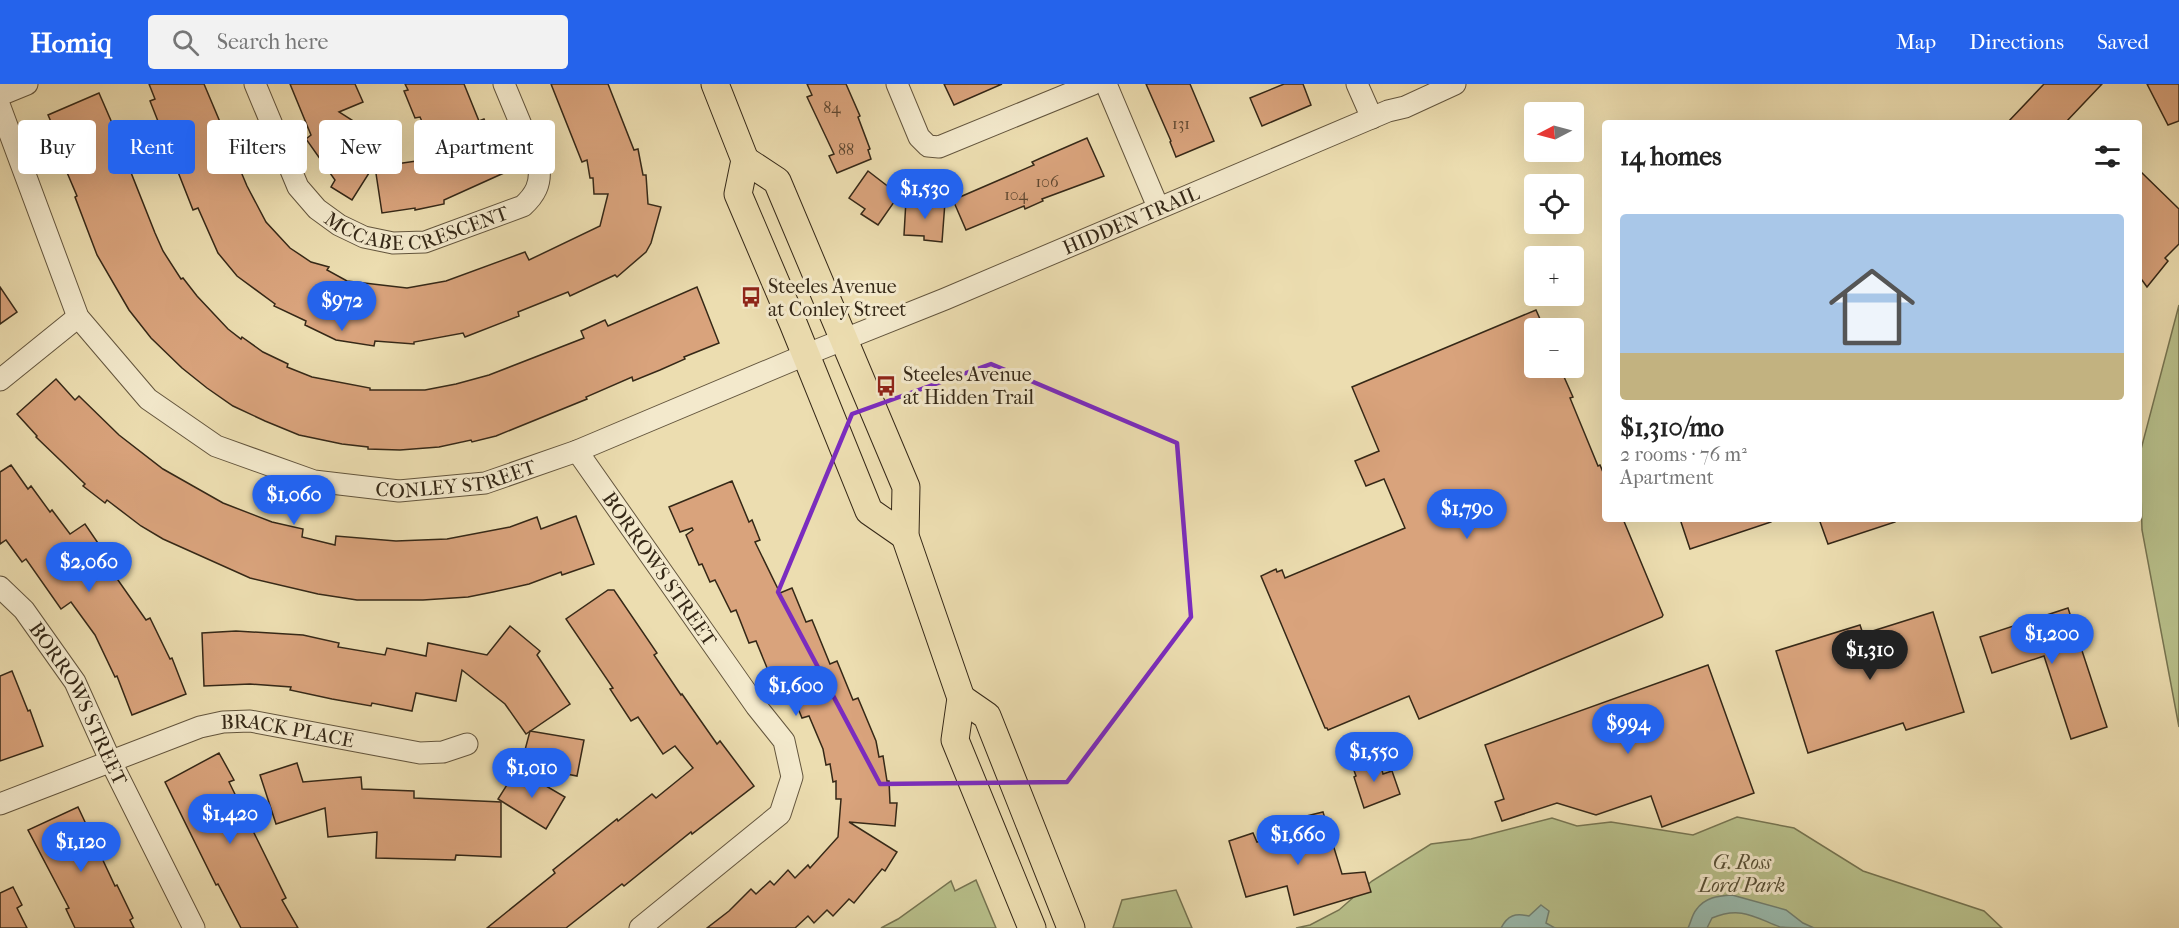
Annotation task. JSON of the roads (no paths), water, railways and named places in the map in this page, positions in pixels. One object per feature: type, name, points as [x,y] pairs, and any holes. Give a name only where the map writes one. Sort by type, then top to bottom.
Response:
[{"type":"main road","points":[[715,84],[745,160],[738,194],[868,511],[905,536]]},
{"type":"main road","points":[[745,160],[777,180],[906,487],[905,536],[961,698],[955,740],[1032,928]]},
{"type":"main road","points":[[961,698],[987,716],[1071,928]]},
{"type":"main road","points":[[997,843],[1031,830]]},
{"type":"street","points":[[0,95],[27,84]]},
{"type":"street","name":"MCCABE CRESCENT","points":[[255,84],[298,188],[317,209],[339,225],[364,237],[393,243],[425,242],[523,206],[531,199],[541,180],[539,168],[504,84]]},
{"type":"street","points":[[897,84],[919,137],[928,146],[939,147],[1092,84]]},
{"type":"street","points":[[1106,84],[1158,207]]},
{"type":"street","points":[[1358,84],[1372,118]]},
{"type":"street","name":"HIDDEN TRAIL","points":[[805,355],[1372,118],[1405,107],[1455,84]]},
{"type":"street","name":"CONLEY STREET","points":[[0,107],[78,317],[148,399],[216,446],[314,481],[399,491],[485,483],[577,451],[805,355]]},
{"type":"street","points":[[0,380],[78,317]]},
{"type":"street","name":"BORROWS STREET","points":[[577,451],[783,741],[792,777],[780,814],[640,928]]},
{"type":"street","name":"BORROWS STREET","points":[[0,587],[24,610],[75,682],[111,762],[194,928]]},
{"type":"street","name":"BRACK PLACE","points":[[0,804],[200,728],[232,721],[250,721],[420,753],[443,752],[467,744]]},
{"type":"water","points":[[1732,895],[1786,910],[1814,928],[1780,927],[1747,914],[1731,913],[1712,918],[1707,928],[1688,928],[1695,912],[1703,902]]},
{"type":"water","points":[[1541,905],[1549,911],[1546,923],[1555,928],[1501,928],[1509,918],[1516,915],[1529,916]]},
{"type":"place","name":"Steeles Avenue at Conley Street","points":[[751,297]]},
{"type":"place","name":"Steeles Avenue at Hidden Trail","points":[[886,386]]},
{"type":"park label","name":"G. Ross Lord Park","points":[[1742,874]]}]
